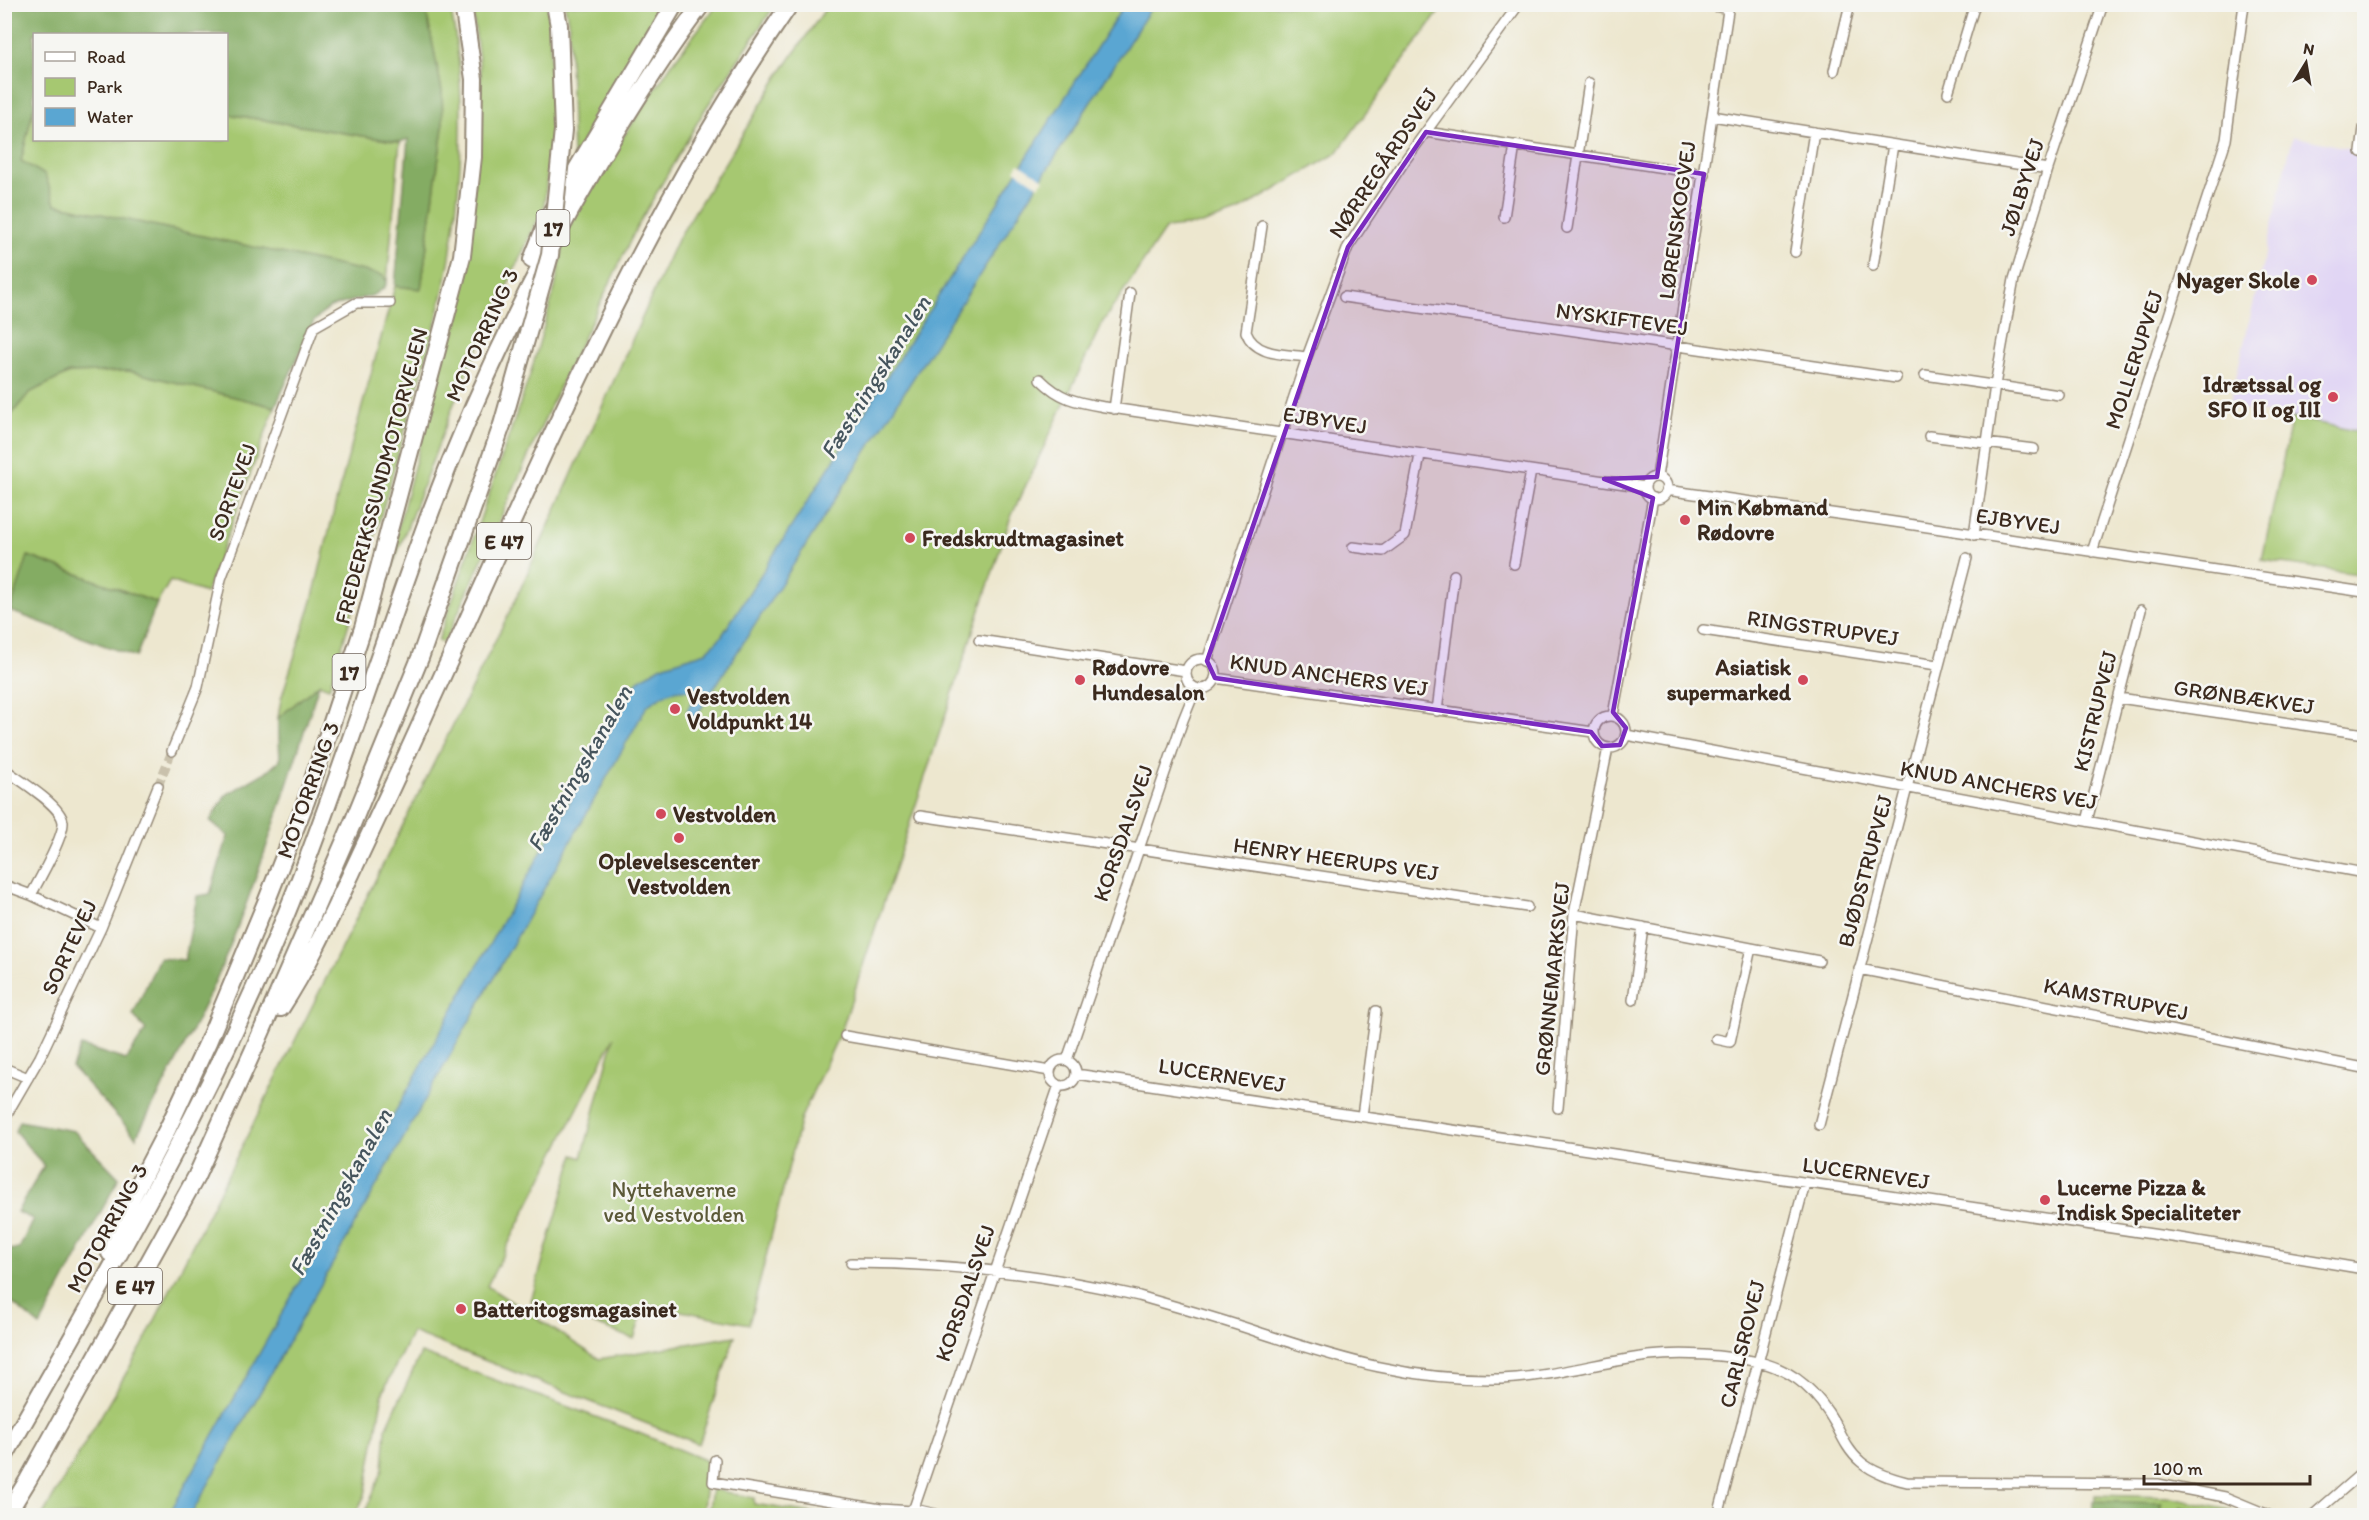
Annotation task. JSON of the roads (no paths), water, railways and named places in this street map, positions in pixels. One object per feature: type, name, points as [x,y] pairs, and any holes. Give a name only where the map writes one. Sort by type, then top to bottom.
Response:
[{"type":"highway","name":"FREDERIKSSUNDMOTORVEJEN","points":[[91,1305],[131,1199],[168,1128],[208,1042],[267,900],[306,801],[363,628],[462,256],[473,157],[474,79],[463,4]]},
{"type":"highway","name":"17","points":[[253,1052],[353,822],[420,658],[502,425],[550,255],[563,130],[559,26],[555,4]]},
{"type":"highway","points":[[506,332],[549,214],[675,4]]},
{"type":"highway","name":"MOTORRING 3","points":[[4,1457],[148,1204],[221,1059],[290,906],[323,819],[428,519],[506,332],[538,267],[613,138],[652,76],[702,4]]},
{"type":"highway","name":"E 47","points":[[6,1515],[28,1480],[196,1177],[253,1052],[299,980],[332,915],[607,318],[668,200],[767,37],[790,4]]},
{"type":"highway","points":[[767,37],[797,4]]},
{"type":"street","name":"NØRREGÅRDSVEJ","points":[[1282,433],[1307,357],[1348,247],[1426,132],[1519,4]]},
{"type":"street","points":[[1704,4],[1729,7]]},
{"type":"street","points":[[1834,71],[1850,4]]},
{"type":"street","points":[[1948,93],[1975,4]]},
{"type":"street","name":"JØLBYVEJ","points":[[1974,535],[1995,385],[2014,279],[2103,4]]},
{"type":"street","name":"MOLLERUPVEJ","points":[[2092,552],[2226,140],[2244,4]]},
{"type":"street","name":"LØRENSKOGVEJ","points":[[1657,477],[1729,7]]},
{"type":"street","points":[[1567,228],[1589,83]]},
{"type":"street","points":[[1712,116],[2048,169]]},
{"type":"street","points":[[2361,152],[2364,128]]},
{"type":"street","points":[[1426,132],[1704,174]]},
{"type":"street","points":[[1795,252],[1814,132]]},
{"type":"street","points":[[1874,266],[1893,145]]},
{"type":"street","points":[[1504,217],[1515,146]]},
{"type":"street","points":[[1262,226],[1246,332],[1250,342],[1262,351],[1307,357]]},
{"type":"street","points":[[1114,409],[1130,293]]},
{"type":"street","name":"NYSKIFTEVEJ","points":[[1344,297],[1896,378]]},
{"type":"street","name":"SORTEVEJ","points":[[172,751],[198,687],[221,579],[314,327],[356,303],[390,303]]},
{"type":"street","points":[[1925,375],[2059,395]]},
{"type":"street","name":"EJBYVEJ","points":[[1040,379],[1052,390],[1072,401],[1114,409],[1645,487]]},
{"type":"street","points":[[1207,661],[1282,433]]},
{"type":"street","points":[[1929,436],[2034,449]]},
{"type":"street","points":[[1353,547],[1383,551],[1405,535],[1420,455]]},
{"type":"street","points":[[1514,564],[1531,471]]},
{"type":"street","points":[[1657,477],[1665,483],[1666,490],[1660,498],[1653,498],[1648,495],[1645,487],[1648,480],[1657,477]]},
{"type":"street","name":"EJBYVEJ","points":[[1666,490],[2364,592]]},
{"type":"street","points":[[1613,715],[1653,498]]},
{"type":"street","name":"BJØDSTRUPVEJ","points":[[1819,1125],[1937,664],[1967,558]]},
{"type":"street","name":"KNUD ANCHERS VEJ","points":[[1437,711],[1454,575]]},
{"type":"street","name":"KISTRUPVEJ","points":[[2087,821],[2141,610]]},
{"type":"street","name":"RINGSTRUPVEJ","points":[[1703,630],[1937,664]]},
{"type":"street","points":[[979,640],[1186,671]]},
{"type":"street","points":[[1207,661],[1214,668],[1215,678],[1208,687],[1196,688],[1188,682],[1186,671],[1192,662],[1207,661]]},
{"type":"street","name":"KNUD ANCHERS VEJ","points":[[1215,678],[1593,732]]},
{"type":"street","name":"KORSDALSVEJ","points":[[1067,1060],[1196,688]]},
{"type":"street","name":"GRØNBÆKVEJ","points":[[2119,698],[2364,734]]},
{"type":"street","points":[[1613,715],[1623,722],[1626,735],[1620,745],[1608,748],[1598,743],[1593,732],[1601,717],[1613,715]]},
{"type":"street","name":"KNUD ANCHERS VEJ","points":[[1626,735],[2364,873]]},
{"type":"street","name":"GRØNNEMARKSVEJ","points":[[1558,1108],[1574,914],[1608,748]]},
{"type":"street","points":[[4,769],[55,806],[63,820],[62,833],[32,895]]},
{"type":"street","name":"SORTEVEJ","points":[[4,1119],[28,1078],[101,928],[158,786]]},
{"type":"street","name":"HENRY HEERUPS VEJ","points":[[920,816],[1527,907]]},
{"type":"street","points":[[4,885],[32,895],[101,928]]},
{"type":"street","points":[[1574,914],[1819,961]]},
{"type":"street","points":[[1633,1000],[1643,927]]},
{"type":"street","points":[[1716,1039],[1730,1042],[1751,948]]},
{"type":"street","name":"KAMSTRUPVEJ","points":[[1859,969],[2364,1068]]},
{"type":"street","points":[[1362,1116],[1376,1011]]},
{"type":"street","points":[[845,1036],[1050,1071]]},
{"type":"street","points":[[1067,1060],[1072,1063],[1076,1074],[1068,1084],[1059,1085],[1052,1079],[1050,1071],[1054,1063],[1067,1060]]},
{"type":"street","points":[[4,1068],[28,1078]]},
{"type":"street","name":"LUCERNEVEJ","points":[[1076,1074],[2186,1239],[2364,1269]]},
{"type":"street","name":"KORSDALSVEJ","points":[[912,1513],[1059,1085]]},
{"type":"street","name":"CARLSROVEJ","points":[[1718,1515],[1805,1184]]},
{"type":"street","points":[[851,1263],[914,1263],[995,1271],[1108,1289],[1140,1296],[1346,1359],[1428,1377],[1503,1379],[1651,1355],[1713,1356],[1757,1362],[1779,1368],[1795,1376],[1812,1391],[1827,1410],[1848,1448],[1862,1463],[1892,1479],[1907,1482],[2158,1484],[2225,1497],[2271,1515]]},
{"type":"street","points":[[715,1460],[713,1482],[881,1509],[935,1515]]},
{"type":"street","points":[[2312,1515],[2364,1471]]},
{"type":"water","points":[[1124,5],[1153,5],[695,718],[687,711],[696,692],[689,690],[670,692],[647,706],[191,1515],[168,1516],[638,680],[662,666],[706,652],[721,637]]},
{"type":"tunnel","points":[[158,786],[172,751]]},
{"type":"place","name":"Nyager Skole","points":[[2312,280]]},
{"type":"place","name":"Idrætssal og SFO II og III","points":[[2333,397]]},
{"type":"place","name":"Min Købmand Rødovre","points":[[1685,520]]},
{"type":"place","name":"Fredskrudtmagasinet","points":[[910,538]]},
{"type":"place","name":"Rødovre Hundesalon","points":[[1080,680]]},
{"type":"place","name":"Asiatisk supermarked","points":[[1803,680]]},
{"type":"place","name":"Vestvolden Voldpunkt 14","points":[[675,709]]},
{"type":"place","name":"Vestvolden","points":[[661,814]]},
{"type":"place","name":"Oplevelsescenter Vestvolden","points":[[679,838]]},
{"type":"place","name":"Lucerne Pizza & Indisk Specialiteter","points":[[2045,1200]]},
{"type":"place","name":"Batteritogsmagasinet","points":[[461,1309]]},
{"type":"water label","name":"Fæstningskanalen","points":[[875,377]]},
{"type":"water label","name":"Fæstningskanalen","points":[[579,768]]},
{"type":"water label","name":"Fæstningskanalen","points":[[340,1192]]},
{"type":"park label","name":"Nyttehaverne ved Vestvolden","points":[[674,1202]]}]
